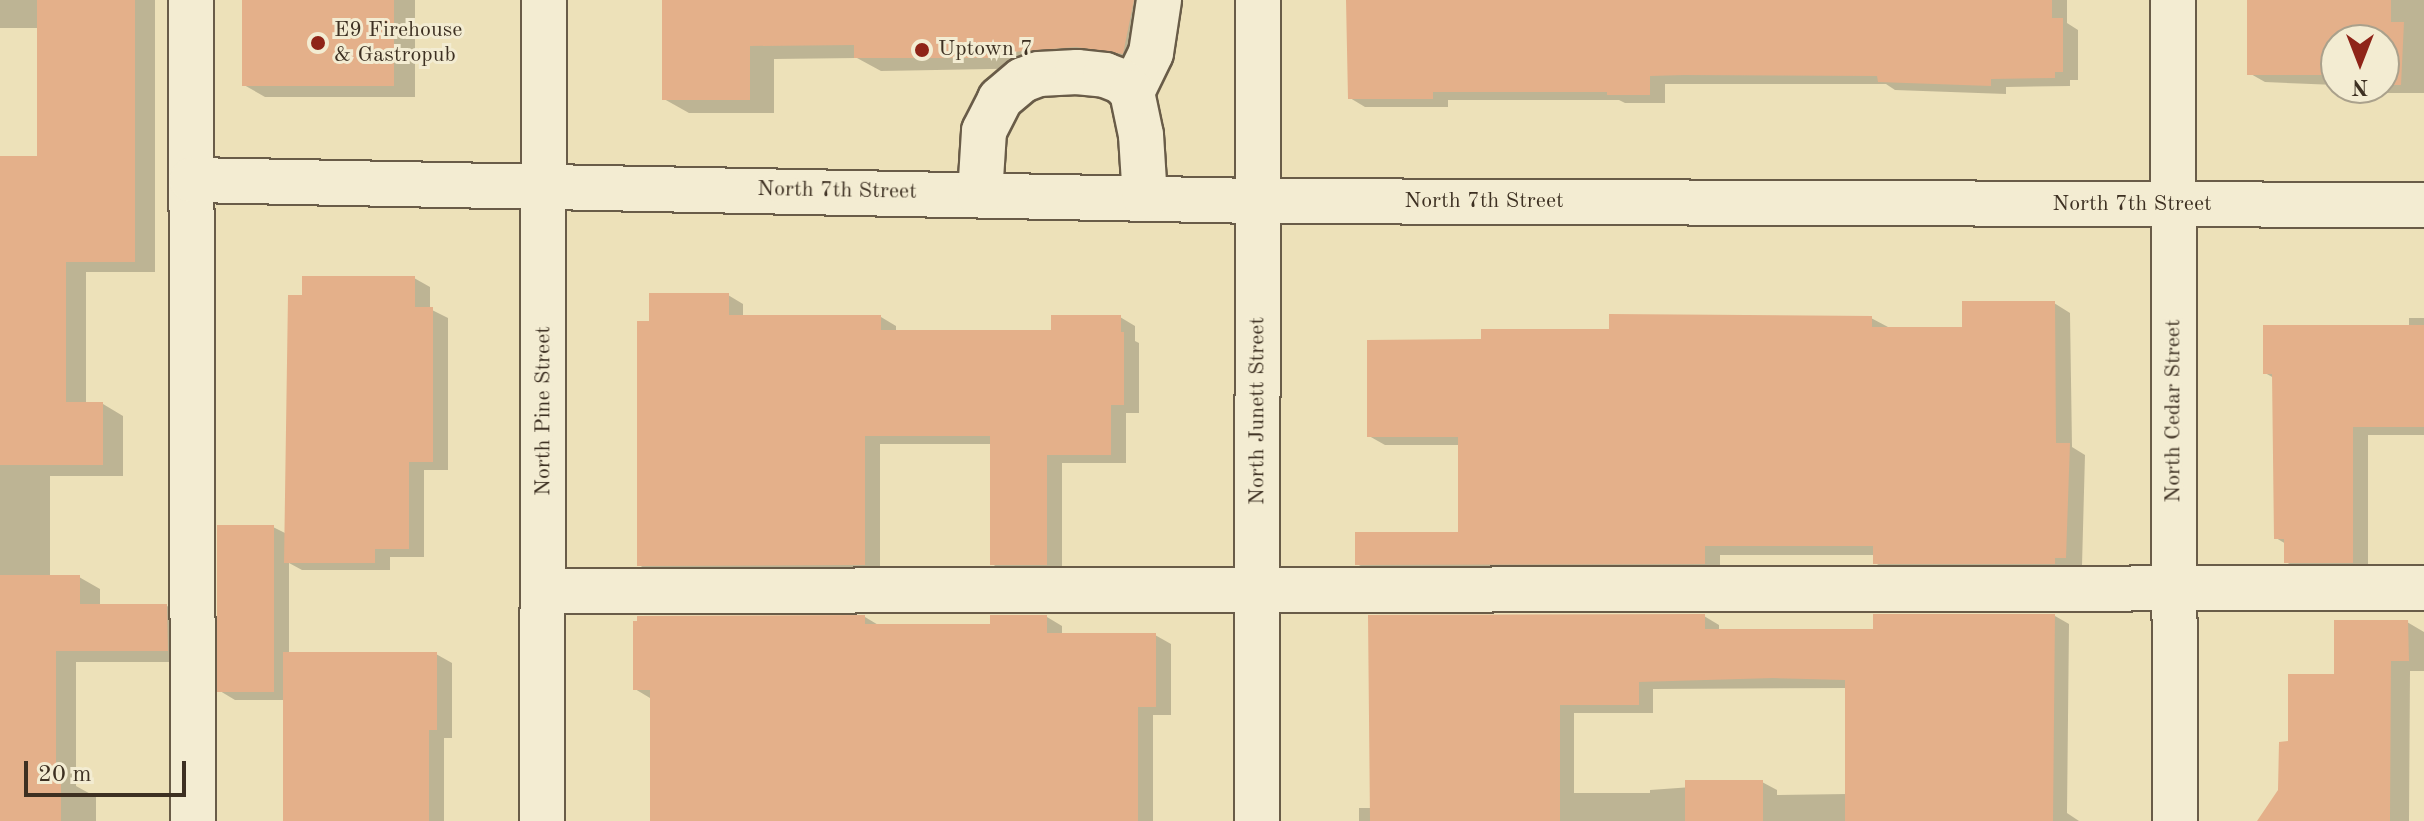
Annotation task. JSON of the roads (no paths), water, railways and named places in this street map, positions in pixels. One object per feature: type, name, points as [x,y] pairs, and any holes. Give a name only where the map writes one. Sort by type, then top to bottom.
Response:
[{"type":"street","points":[[191,0],[193,821]]},
{"type":"street","name":"North Pine Street","points":[[542,821],[544,0]]},
{"type":"street","points":[[1132,92],[1151,53],[1159,0]]},
{"type":"street","name":"North Junett Street","points":[[1257,821],[1258,0]]},
{"type":"street","name":"North Cedar Street","points":[[2173,0],[2175,821]]},
{"type":"street","points":[[980,195],[984,131],[993,110],[1011,88],[1039,74],[1077,72],[1105,75],[1121,81],[1132,92],[1141,135],[1145,198]]},
{"type":"street","name":"North 7th Street","points":[[192,180],[1258,201],[2424,205]]},
{"type":"street","points":[[543,591],[2424,588]]},
{"type":"place","name":"E9 Firehouse & Gastropub","points":[[318,43]]},
{"type":"place","name":"Uptown 7","points":[[922,50]]}]
